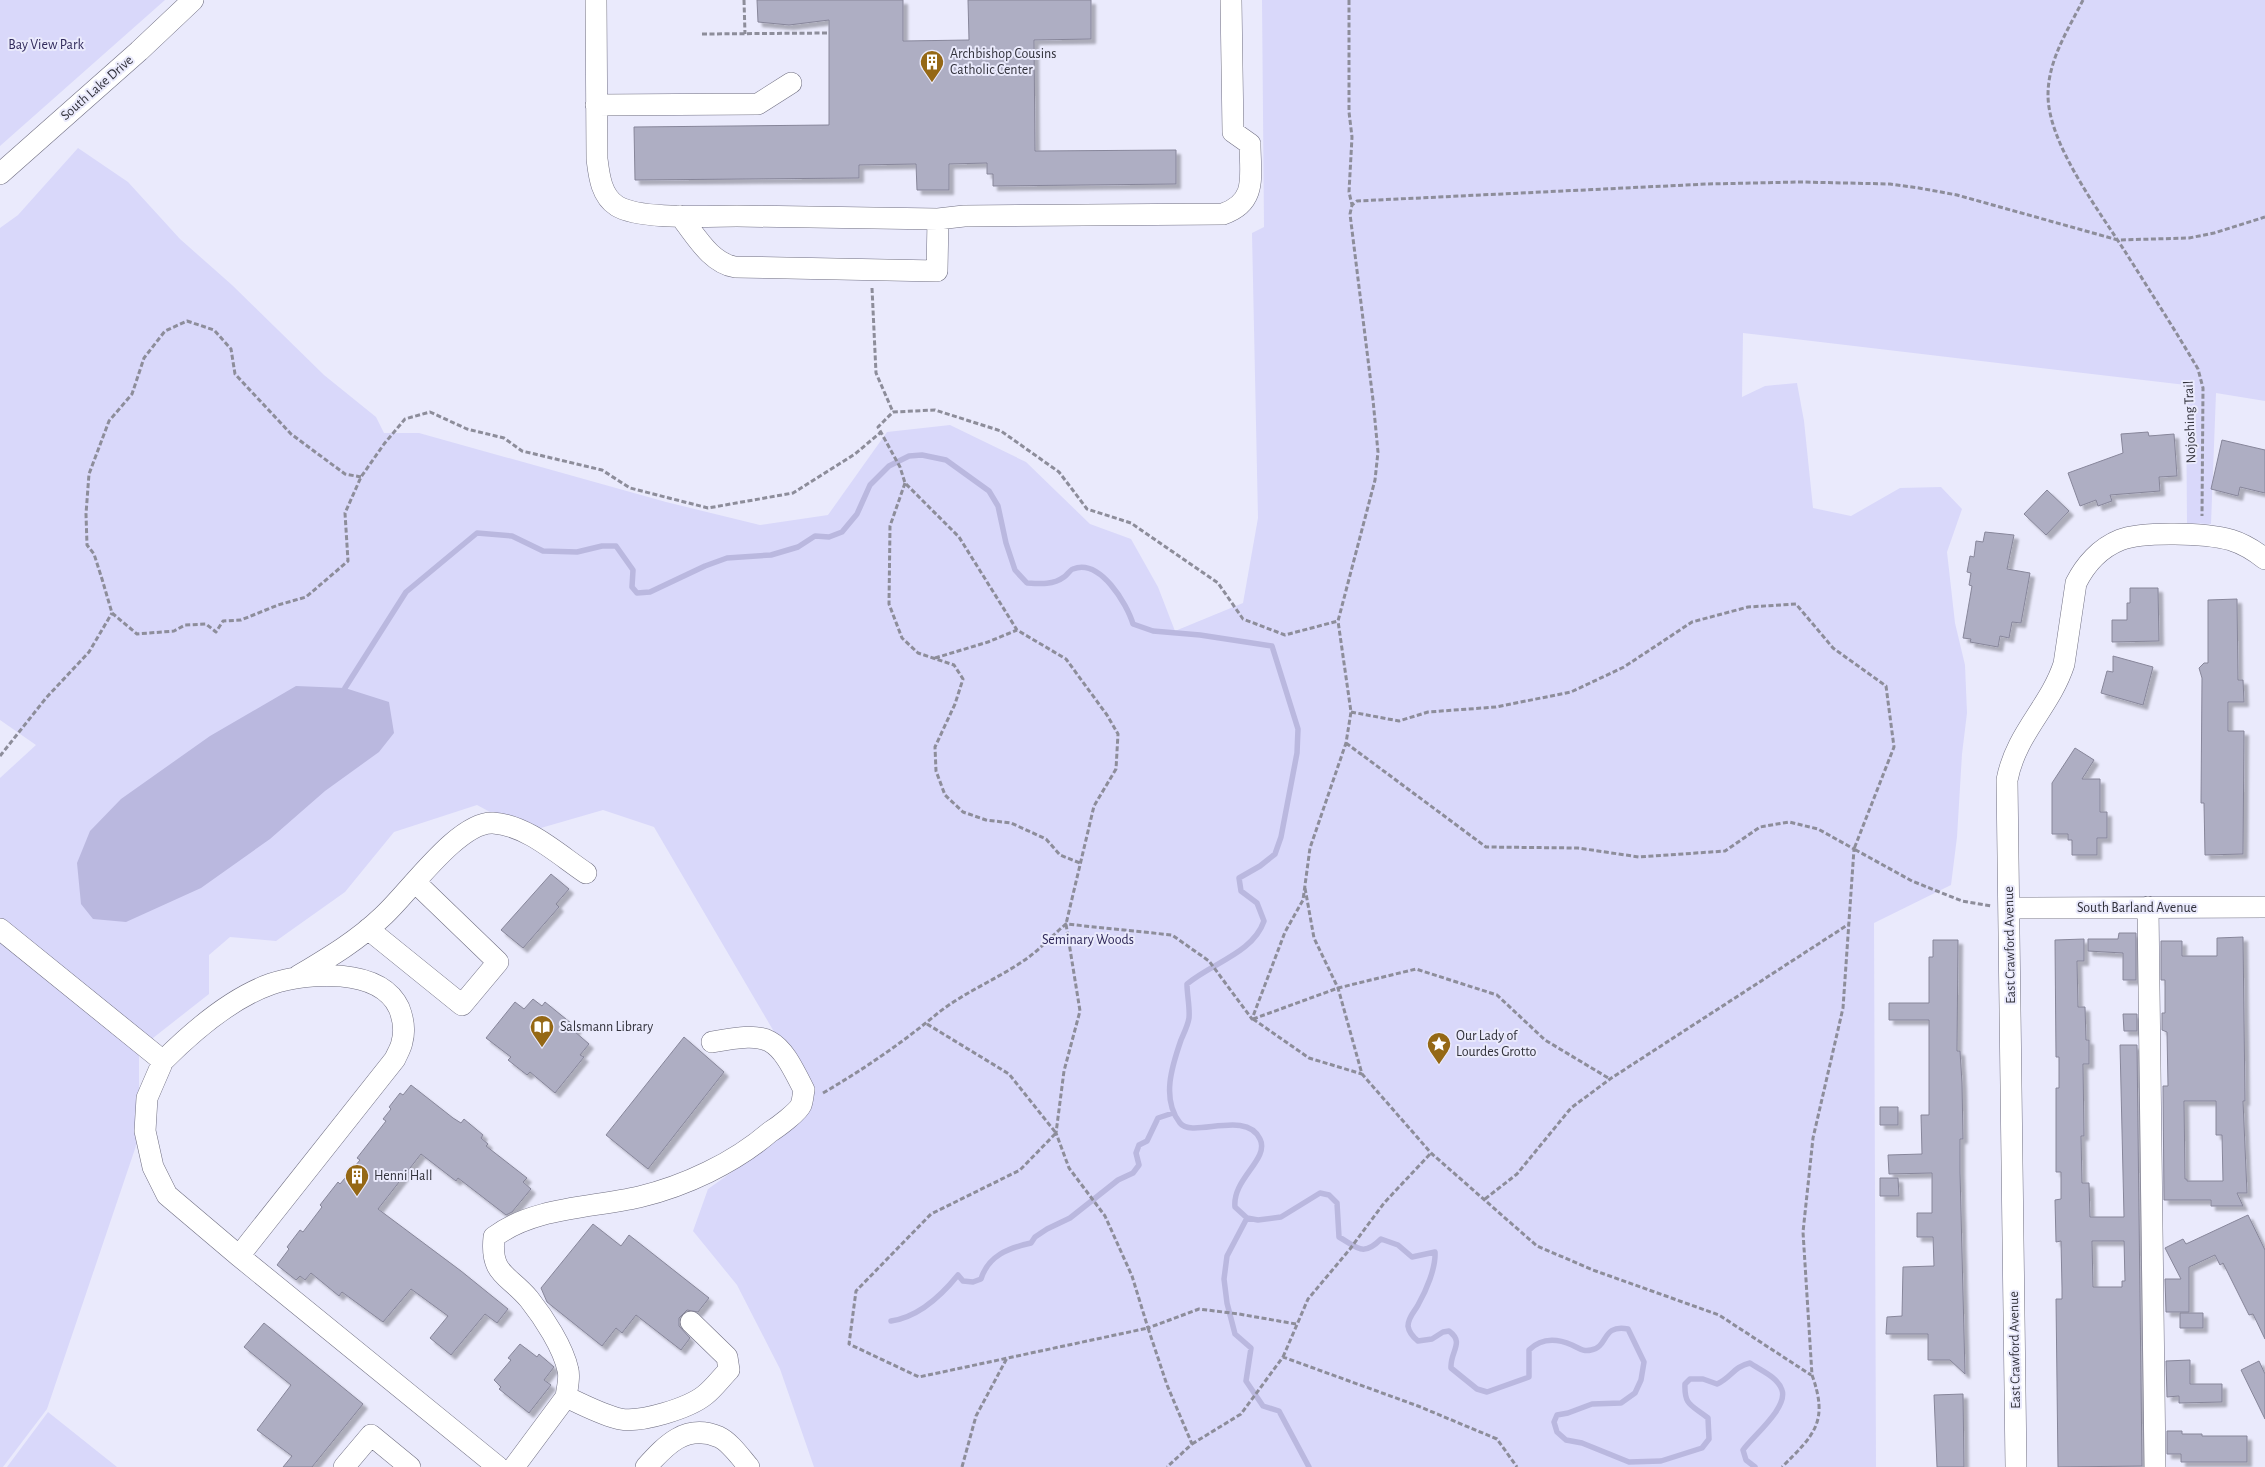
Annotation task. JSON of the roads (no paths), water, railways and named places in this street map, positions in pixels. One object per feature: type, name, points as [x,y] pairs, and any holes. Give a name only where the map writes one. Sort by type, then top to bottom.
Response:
[{"type":"street","name":"South Lake Drive","points":[[0,174],[140,51],[193,0]]},
{"type":"street","points":[[596,0],[597,159],[599,177],[606,195],[616,205],[632,213],[680,216],[938,219],[964,216],[1223,214],[1235,210],[1246,199],[1250,188],[1250,144],[1232,132],[1231,0]]},
{"type":"street","points":[[596,105],[758,104],[791,83]]},
{"type":"street","points":[[680,216],[714,258],[724,265],[735,267],[937,271],[938,219]]},
{"type":"street","name":"East Crawford Avenue","points":[[2016,1467],[2007,780],[2009,768],[2024,734],[2043,707],[2060,675],[2064,664],[2073,593],[2082,571],[2109,546],[2128,537],[2161,535],[2202,536],[2233,541],[2254,551],[2265,559]]},
{"type":"street","points":[[294,978],[339,952],[383,917],[458,838],[473,828],[491,823],[511,827],[532,837],[586,873]]},
{"type":"street","points":[[368,929],[462,1005],[498,962],[415,882]]},
{"type":"street","points":[[2148,907],[2155,1467]]},
{"type":"street","name":"South Barland Avenue","points":[[2009,908],[2265,907]]},
{"type":"street","points":[[0,929],[163,1061]]},
{"type":"street","points":[[239,1256],[395,1059],[403,1040],[403,1018],[395,1000],[379,986],[358,978],[332,976],[294,978],[270,985],[226,1008],[189,1035],[163,1061],[147,1098],[145,1131],[153,1167],[167,1195],[239,1256],[498,1467]]},
{"type":"street","points":[[514,1467],[566,1397],[568,1372],[561,1348],[529,1299],[497,1268],[492,1254],[494,1237],[507,1227],[539,1216],[639,1197],[672,1187],[702,1174],[755,1145],[801,1106],[804,1090],[794,1070],[777,1045],[764,1038],[745,1036],[712,1042]]},
{"type":"street","points":[[566,1397],[600,1412],[622,1419],[635,1419],[673,1411],[704,1396],[729,1370],[727,1357],[691,1322]]},
{"type":"street","points":[[646,1467],[667,1444],[681,1436],[701,1433],[720,1438],[749,1467]]},
{"type":"street","points":[[344,1467],[371,1435],[410,1467]]},
{"type":"waterway","points":[[345,688],[406,592],[477,533],[512,536],[543,551],[577,552],[602,546],[616,546],[633,570],[632,587],[637,593],[650,592],[705,566],[727,558],[771,555],[798,547],[815,536],[829,537],[842,532],[857,514],[870,485],[889,466],[909,456],[922,455],[946,460],[989,491],[998,506],[1006,543],[1015,570],[1027,583],[1051,583],[1060,580],[1071,570],[1083,567],[1093,570],[1111,585],[1125,605],[1133,624],[1153,631],[1200,635],[1272,646],[1298,729],[1297,753],[1281,837],[1275,854],[1260,866],[1239,878],[1241,891],[1257,903],[1264,921],[1259,932],[1251,941],[1231,957],[1187,984],[1189,1018],[1174,1061],[1170,1082],[1171,1104],[1174,1114],[1180,1123],[1186,1127],[1243,1126],[1253,1130],[1260,1139],[1262,1147],[1260,1154],[1239,1187],[1235,1207],[1247,1218],[1258,1220],[1281,1217],[1320,1193],[1329,1195],[1337,1203],[1339,1237],[1356,1247],[1360,1249],[1370,1248],[1381,1239],[1398,1245],[1412,1257],[1435,1252],[1430,1279],[1409,1320],[1408,1326],[1412,1335],[1418,1341],[1432,1339],[1443,1332],[1449,1331],[1454,1335],[1456,1343],[1451,1368],[1477,1389],[1487,1392],[1529,1377],[1529,1350],[1544,1341],[1560,1341],[1588,1350],[1601,1345],[1613,1330],[1619,1328],[1628,1329],[1644,1362],[1641,1380],[1635,1393],[1621,1403],[1592,1404],[1557,1415],[1554,1422],[1557,1432],[1566,1440],[1582,1443],[1629,1462],[1661,1461],[1702,1448],[1709,1439],[1708,1418],[1690,1404],[1686,1397],[1685,1384],[1690,1379],[1703,1379],[1717,1384],[1740,1367],[1750,1363],[1777,1381],[1782,1390],[1780,1405],[1775,1413],[1743,1450],[1746,1460],[1755,1467]]},
{"type":"waterway","points":[[891,1321],[911,1315],[929,1304],[958,1275],[963,1281],[973,1282],[981,1279],[989,1264],[1000,1254],[1031,1243],[1035,1237],[1047,1229],[1070,1218],[1118,1180],[1133,1173],[1139,1165],[1136,1153],[1139,1145],[1147,1141],[1158,1118],[1173,1113]]},
{"type":"waterway","points":[[1247,1218],[1227,1256],[1224,1279],[1227,1303],[1235,1334],[1251,1348],[1246,1381],[1263,1406],[1279,1411],[1309,1467]]},
{"type":"place","name":"Archbishop Cousins Catholic Center","points":[[932,83]]},
{"type":"place","name":"Salsmann Library","points":[[542,1048]]},
{"type":"place","name":"Our Lady of Lourdes Grotto","points":[[1439,1065]]},
{"type":"place","name":"Henni Hall","points":[[357,1197]]},
{"type":"park label","name":"Bay View Park","points":[[46,45]]},
{"type":"park label","name":"Seminary Woods","points":[[1088,940]]}]
